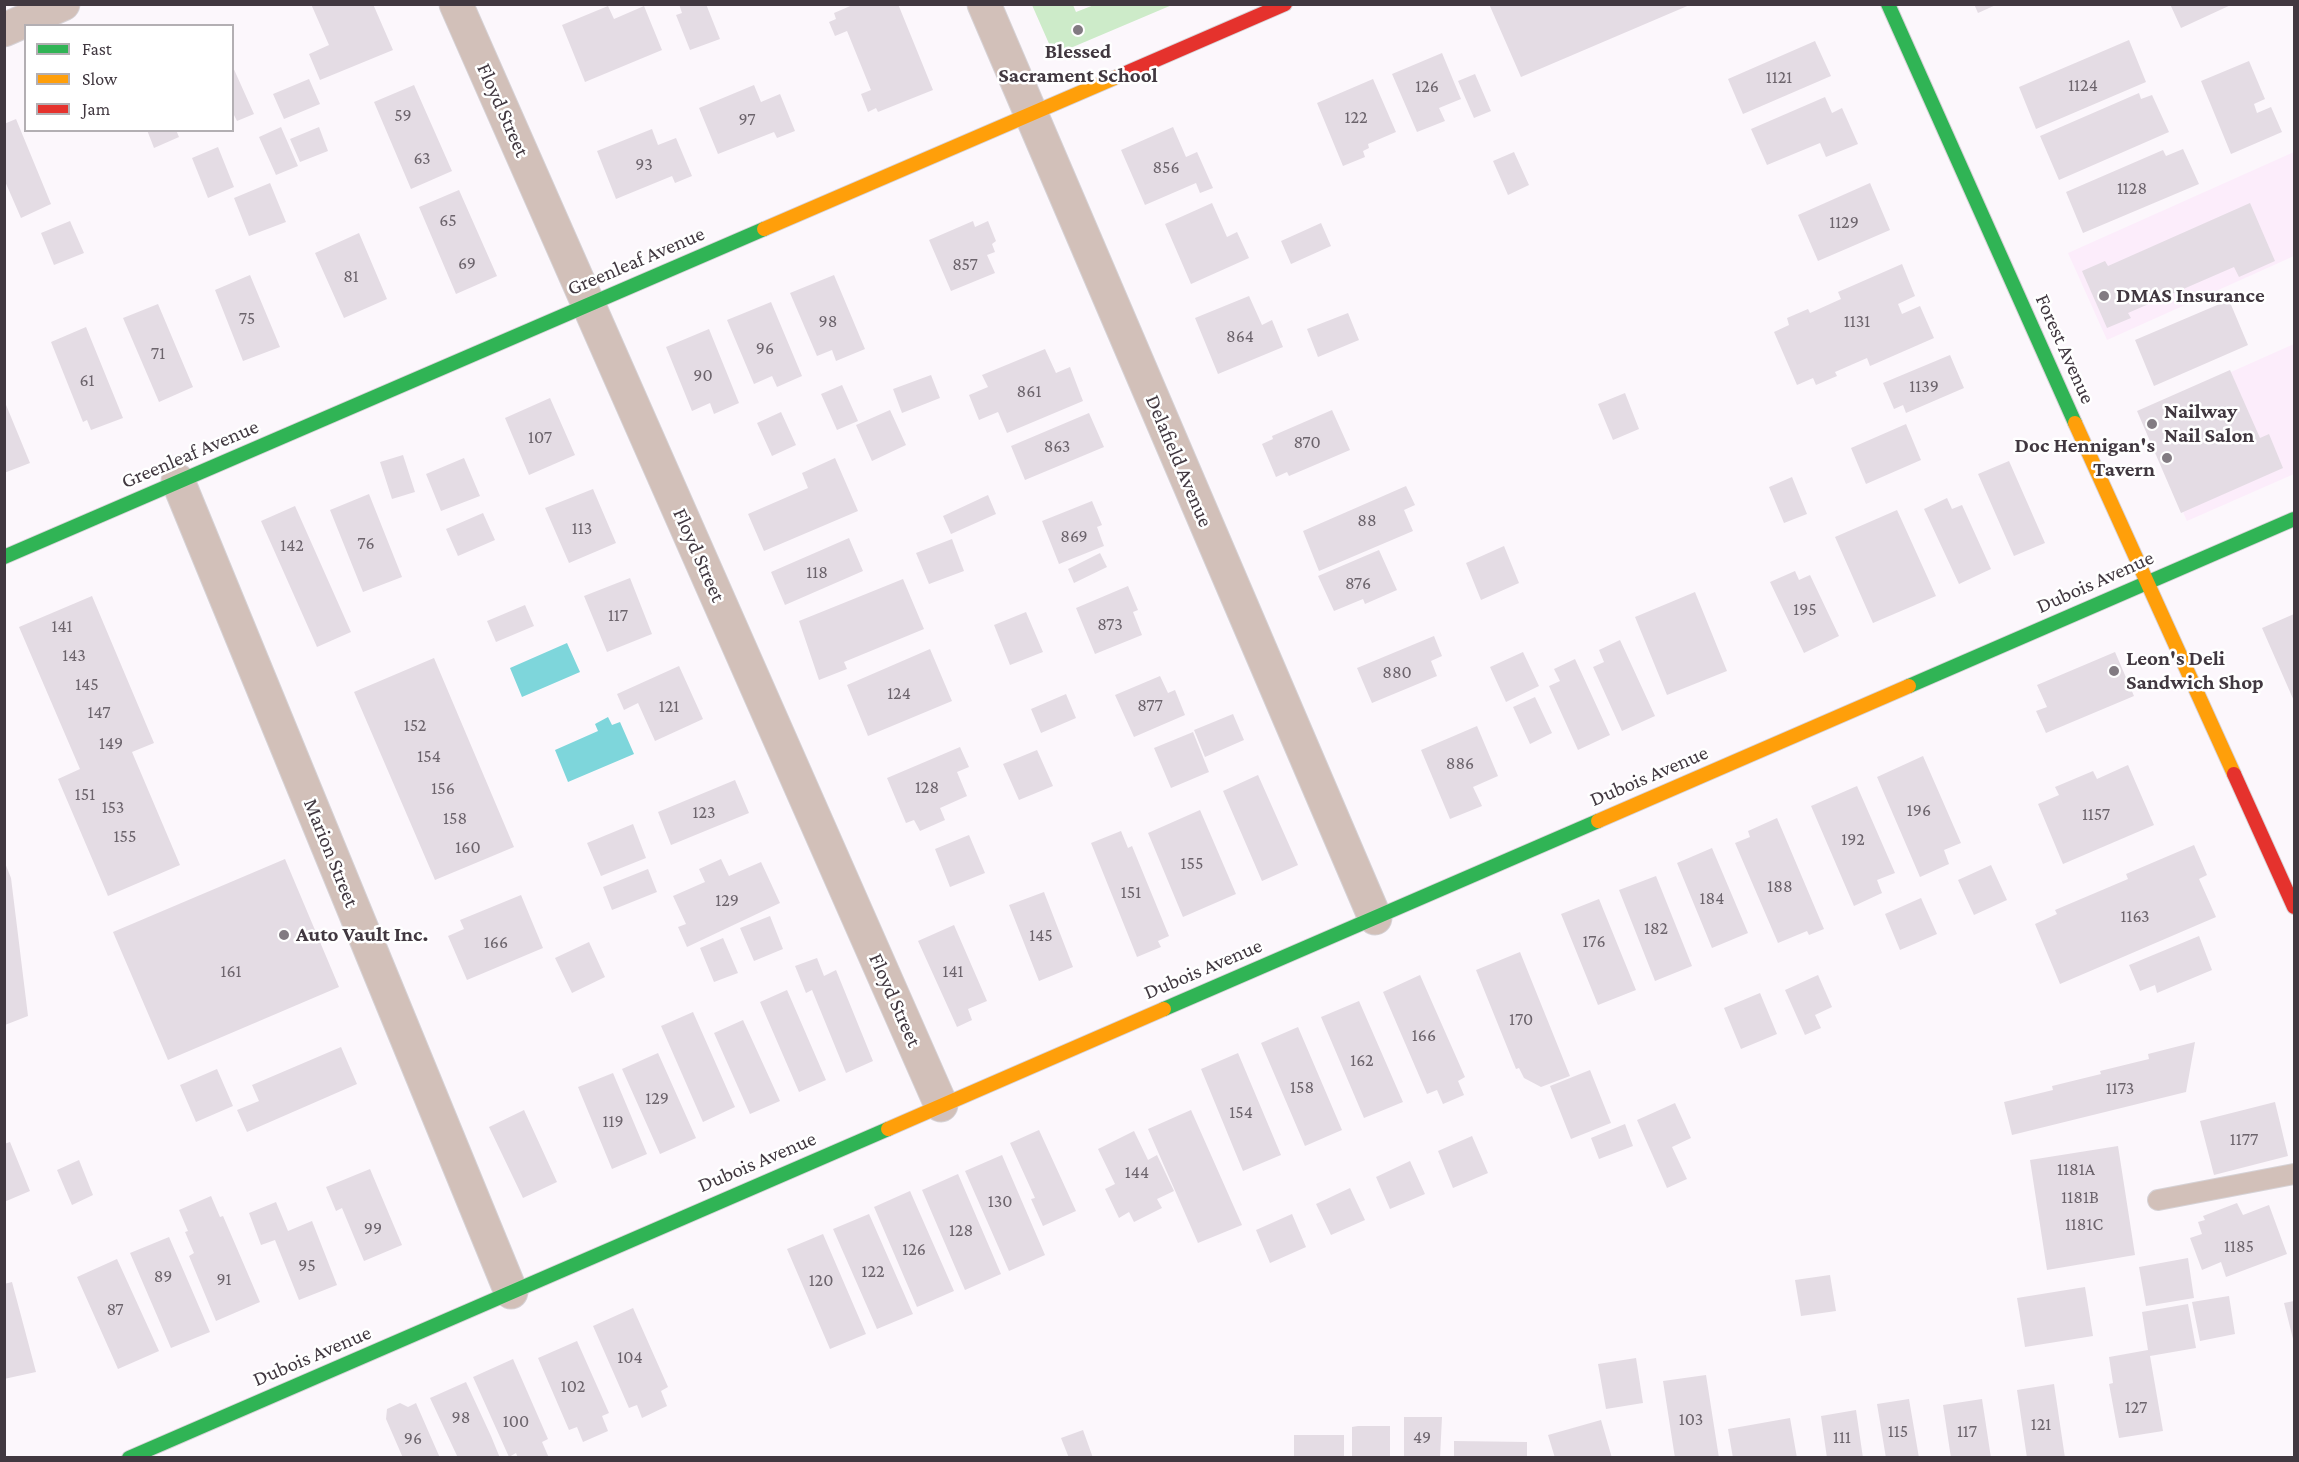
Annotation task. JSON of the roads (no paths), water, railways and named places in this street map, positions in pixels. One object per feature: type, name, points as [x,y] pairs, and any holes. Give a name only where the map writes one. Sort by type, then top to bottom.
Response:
[{"type":"street","points":[[4,30],[63,4]]},
{"type":"street","name":"Floyd Street","points":[[456,4],[941,1105]]},
{"type":"street","name":"Delafield Avenue","points":[[984,4],[1375,918]]},
{"type":"street","name":"Greenleaf Avenue","points":[[4,557],[1285,4]]},
{"type":"street","name":"Forest Avenue","points":[[1888,4],[2295,907]]},
{"type":"street","name":"Marion Street","points":[[178,481],[511,1292]]},
{"type":"street","name":"Dubois Avenue","points":[[129,1458],[2295,519]]},
{"type":"lane","points":[[2157,1200],[2295,1174]]},
{"type":"water","points":[[567,643],[580,672],[522,697],[510,668]]},
{"type":"water","points":[[608,717],[612,725],[620,722],[634,754],[568,782],[555,750],[598,731],[595,724]]},
{"type":"place","name":"Blessed Sacrament School","points":[[1078,30]]},
{"type":"place","name":"DMAS Insurance","points":[[2104,296]]},
{"type":"place","name":"Nailway Nail Salon","points":[[2152,424]]},
{"type":"place","name":"Doc Hennigan's Tavern","points":[[2167,458]]},
{"type":"place","name":"Leon's Deli Sandwich Shop","points":[[2114,671]]},
{"type":"place","name":"Auto Vault Inc.","points":[[284,935]]}]
